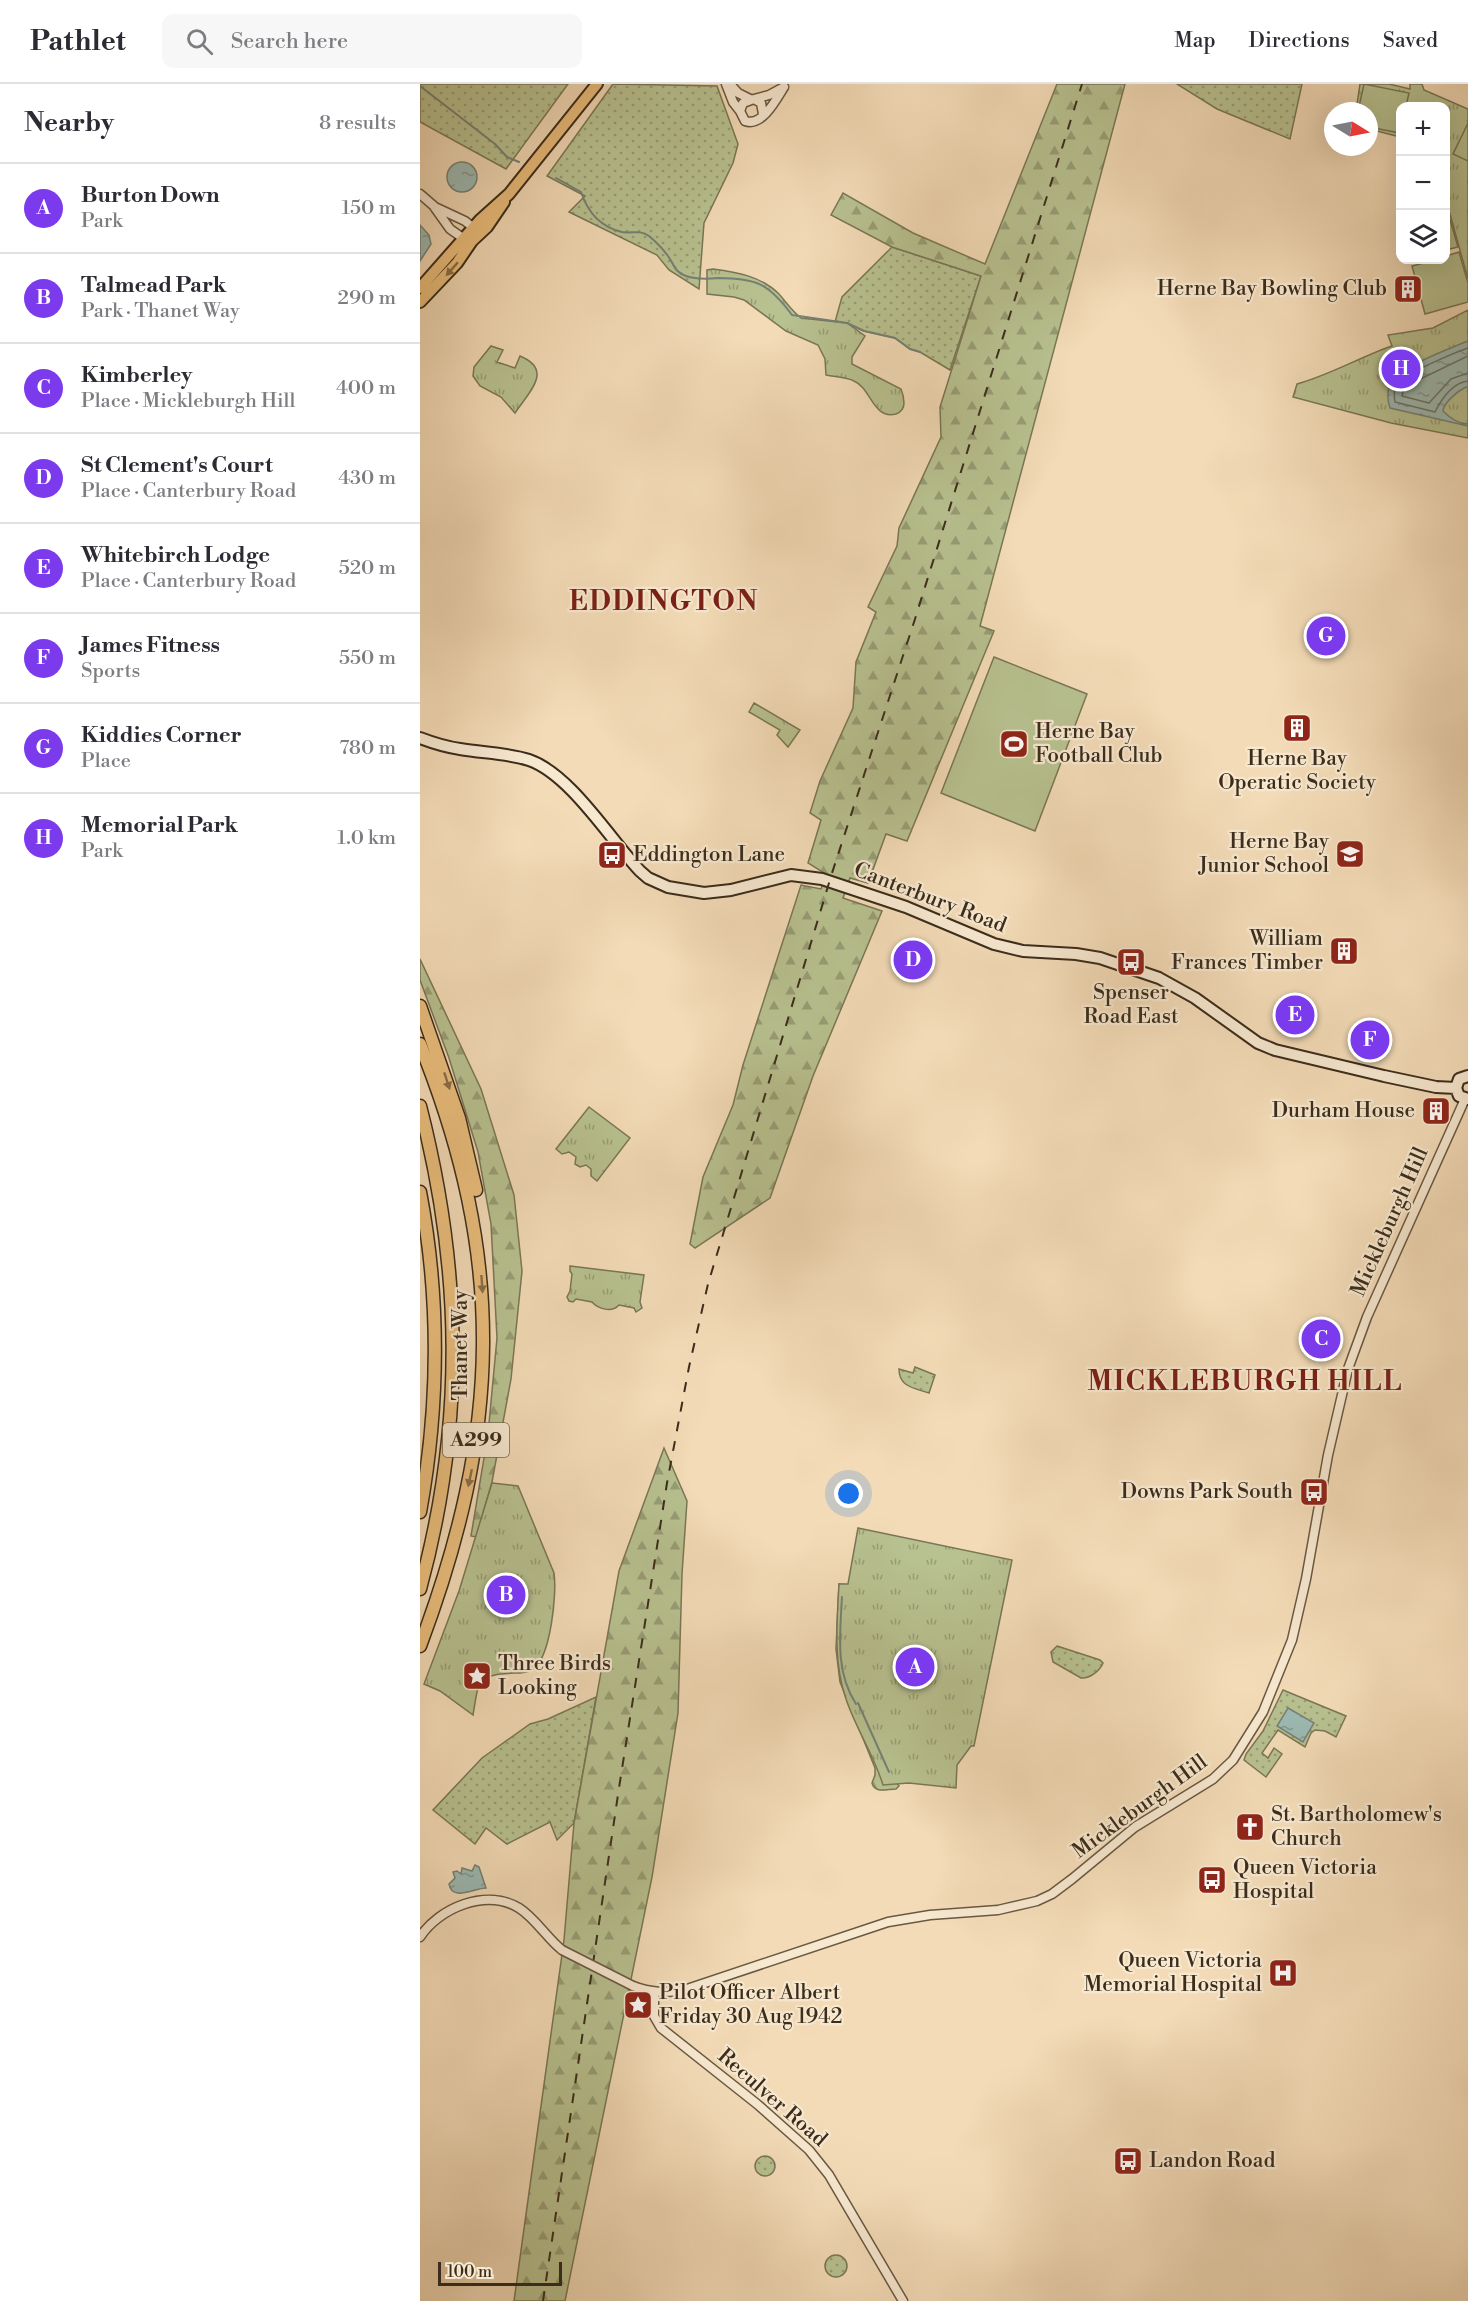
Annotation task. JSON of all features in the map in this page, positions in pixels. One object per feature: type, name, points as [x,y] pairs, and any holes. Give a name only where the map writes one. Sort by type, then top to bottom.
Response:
[{"type":"highway","name":"A299","points":[[420,1006],[452,1096],[467,1148],[479,1206],[475,1226]]},
{"type":"highway","name":"Thanet Way","points":[[420,1044],[454,1140],[475,1226],[482,1291],[484,1363],[481,1410],[463,1511],[420,1646]]},
{"type":"highway","name":"Thanet Way","points":[[420,1106],[435,1167],[445,1223],[453,1332],[450,1424],[445,1476],[420,1588]]},
{"type":"highway","name":"A299","points":[[420,1192],[430,1266],[434,1372],[431,1433],[420,1512]]},
{"type":"main road","points":[[568,119],[587,84]]},
{"type":"main road","points":[[420,288],[471,236],[487,228],[509,194],[597,84]]},
{"type":"main road","points":[[420,302],[457,263],[471,236]]},
{"type":"main road","name":"Canterbury Road","points":[[420,738],[457,749],[528,760],[542,766],[569,789],[640,871],[648,878],[668,886],[695,892],[718,892],[790,875],[822,879],[906,907],[976,938],[1001,946],[1023,951],[1076,954],[1100,958],[1159,978],[1195,998],[1258,1043],[1275,1050],[1436,1087],[1456,1088]]},
{"type":"main road","points":[[1466,1099],[1457,1094],[1456,1088],[1459,1080],[1468,1076]]},
{"type":"street","points":[[728,84],[738,93],[761,103],[764,114]]},
{"type":"street","points":[[728,84],[733,102],[742,118],[752,123],[759,121],[786,86]]},
{"type":"street","points":[[740,111],[743,104],[752,99],[769,95],[786,86]]},
{"type":"street","points":[[420,195],[471,236]]},
{"type":"street","points":[[435,207],[450,229],[471,236]]},
{"type":"street","name":"Mickleburgh Hill","points":[[420,1937],[434,1920],[448,1911],[475,1902],[498,1900],[523,1911],[562,1950],[633,1986],[654,1992],[667,1993],[684,1990],[888,1922],[930,1915],[998,1910],[1037,1901],[1052,1894],[1072,1879],[1135,1827],[1214,1779],[1233,1760],[1263,1712],[1292,1640],[1304,1588],[1328,1455],[1348,1369],[1367,1317],[1466,1099]]},
{"type":"street","name":"Reculver Road","points":[[654,1992],[654,2016],[661,2028],[757,2104],[809,2150],[829,2175],[903,2301]]},
{"type":"green space","points":[[420,84],[568,84],[506,169],[420,122]]},
{"type":"green space","points":[[613,84],[717,86],[738,144],[733,163],[704,223],[699,289],[669,270],[657,255],[569,212],[585,196],[547,176]]},
{"type":"green space","points":[[1057,84],[1125,84],[980,626],[994,631],[907,841],[886,834],[868,883],[850,878],[843,898],[882,911],[813,1076],[770,1198],[695,1248],[690,1244],[703,1177],[733,1105],[743,1065],[801,885],[821,889],[826,874],[808,863],[821,820],[810,813],[820,781],[853,708],[856,662],[876,612],[868,607],[897,546],[899,528],[941,437],[940,407],[981,276],[892,247],[831,215],[843,193],[913,233],[985,264]]},
{"type":"green space","points":[[1177,84],[1302,84],[1290,139],[1217,109]]},
{"type":"green space","points":[[1360,84],[1389,84],[1410,89],[1410,84],[1422,84],[1424,90],[1468,109],[1468,279],[1450,214],[1450,102],[1396,102],[1396,136],[1378,131],[1378,102],[1357,102]]},
{"type":"green space","points":[[1364,84],[1409,93],[1407,102],[1396,102],[1396,132],[1378,129],[1378,102],[1360,102]]},
{"type":"green space","points":[[1468,123],[1468,161],[1453,154]]},
{"type":"green space","points":[[1450,220],[1458,247],[1450,249]]},
{"type":"green space","points":[[892,247],[981,276],[950,370],[920,352],[910,349],[895,338],[864,331],[847,323],[835,322],[842,297]]},
{"type":"green space","points":[[1459,252],[1468,283],[1468,302],[1425,314],[1412,266],[1450,264],[1450,255]]},
{"type":"green space","points":[[707,270],[739,273],[764,283],[779,294],[801,318],[847,323],[865,336],[852,357],[852,364],[901,389],[904,401],[902,410],[888,415],[877,408],[860,385],[854,381],[826,375],[825,359],[818,345],[786,331],[744,300],[707,294]]},
{"type":"green space","points":[[1468,310],[1468,438],[1391,423],[1293,397],[1297,384],[1392,346],[1388,335],[1433,328]]},
{"type":"green space","points":[[491,346],[503,350],[497,362],[515,368],[520,356],[536,368],[536,382],[515,413],[501,397],[480,386],[473,376],[474,367]]},
{"type":"green space","name":"Herne Bay Football Club","points":[[994,657],[1087,694],[1035,831],[941,793]]},
{"type":"green space","points":[[754,703],[800,730],[788,747],[777,735],[780,730],[749,712]]},
{"type":"green space","points":[[420,959],[481,1089],[514,1195],[522,1271],[511,1379],[492,1482],[476,1537],[471,1536],[488,1434],[497,1338],[491,1224],[478,1152],[449,1058],[420,980]]},
{"type":"green space","points":[[589,1107],[630,1138],[597,1181],[591,1176],[591,1169],[586,1165],[580,1167],[575,1164],[576,1157],[569,1152],[562,1154],[556,1149]]},
{"type":"green space","points":[[570,1266],[644,1275],[640,1302],[642,1308],[636,1312],[634,1308],[619,1305],[613,1309],[605,1309],[592,1302],[576,1299],[573,1302],[569,1301],[567,1297],[572,1274]]},
{"type":"green space","points":[[915,1367],[935,1375],[929,1393],[908,1386],[902,1380],[899,1369],[913,1373]]},
{"type":"green space","points":[[664,1448],[687,1501],[682,1574],[678,1713],[652,1877],[565,2301],[514,2301],[564,1940],[574,1823],[619,1571]]},
{"type":"green space","points":[[492,1483],[518,1486],[554,1573],[553,1609],[548,1639],[539,1663],[528,1672],[492,1675],[486,1678],[479,1687],[473,1715],[440,1691],[424,1684],[459,1591]]},
{"type":"green space","points":[[858,1528],[1012,1560],[974,1746],[971,1746],[957,1765],[956,1788],[909,1783],[883,1785],[850,1710],[839,1671],[837,1613],[839,1584],[848,1584]]},
{"type":"green space","points":[[839,1584],[848,1585],[895,1780],[899,1786],[896,1789],[876,1789],[872,1783],[875,1768],[840,1682],[836,1649]]},
{"type":"green space","points":[[1057,1646],[1103,1663],[1094,1674],[1081,1678],[1053,1662],[1051,1652]]},
{"type":"green space","points":[[1283,1690],[1346,1716],[1336,1737],[1325,1731],[1315,1730],[1311,1733],[1305,1747],[1278,1730],[1262,1753],[1268,1758],[1274,1748],[1282,1754],[1266,1777],[1244,1760],[1263,1731]]},
{"type":"green space","points":[[596,1697],[574,1823],[557,1840],[550,1822],[507,1844],[486,1828],[475,1844],[433,1810],[482,1758],[530,1724],[548,1719]]},
{"type":"green space","points":[[765,2156],[772,2159],[775,2166],[772,2173],[765,2176],[758,2173],[755,2166],[758,2159]]},
{"type":"green space","points":[[832,2255],[840,2255],[847,2262],[847,2270],[840,2277],[832,2277],[825,2270],[825,2262]]},
{"type":"water","points":[[462,162],[468,163],[476,171],[476,183],[468,191],[462,192],[456,191],[448,183],[447,177],[448,171],[456,163]]},
{"type":"water","points":[[420,225],[429,235],[431,244],[420,261]]},
{"type":"water","points":[[1468,341],[1468,388],[1466,387],[1452,397],[1443,411],[1454,420],[1468,424],[1468,426],[1390,408],[1388,390],[1390,383],[1397,375],[1427,358]]},
{"type":"water","points":[[1288,1708],[1314,1723],[1303,1742],[1277,1726]]},
{"type":"water","points":[[475,1865],[479,1867],[486,1888],[464,1893],[454,1892],[449,1884],[455,1878],[453,1872],[457,1871],[461,1874],[462,1868],[472,1871]]},
{"type":"waterway","points":[[420,86],[495,144],[507,157],[519,162]]},
{"type":"waterway","points":[[556,178],[581,192],[591,213],[607,227],[622,232],[639,232],[649,236],[682,274],[697,278],[743,279],[769,290],[792,315],[847,323],[864,331],[895,338],[910,349],[920,352]]},
{"type":"waterway","points":[[842,1597],[840,1652],[845,1679],[856,1704]]},
{"type":"waterway","points":[[858,1703],[889,1772]]},
{"type":"railway","points":[[543,2301],[667,1483],[689,1367],[708,1284],[832,873],[915,619],[1082,84]]},
{"type":"place","name":"Herne Bay Bowling Club","points":[[1408,289]]},
{"type":"place","name":"Memorial Park","points":[[1401,369]]},
{"type":"place","name":"Kiddies Corner","points":[[1326,636]]},
{"type":"place","name":"Herne Bay Operatic Society","points":[[1297,728]]},
{"type":"place","name":"Herne Bay Football Club","points":[[1014,744]]},
{"type":"place","name":"Herne Bay Junior School","points":[[1350,854]]},
{"type":"place","name":"Eddington Lane","points":[[612,855]]},
{"type":"place","name":"William Frances Timber","points":[[1344,951]]},
{"type":"place","name":"St Clement's Court","points":[[913,960]]},
{"type":"place","name":"Spenser Road East","points":[[1131,962]]},
{"type":"place","name":"Whitebirch Lodge","points":[[1295,1015]]},
{"type":"place","name":"James Fitness","points":[[1370,1040]]},
{"type":"place","name":"Durham House","points":[[1436,1111]]},
{"type":"place","name":"Kimberley","points":[[1321,1339]]},
{"type":"place","name":"Downs Park South","points":[[1314,1492]]},
{"type":"place","name":"Talmead Park","points":[[506,1595]]},
{"type":"place","name":"Burton Down","points":[[915,1667]]},
{"type":"place","name":"Three Birds Looking","points":[[477,1676]]},
{"type":"place","name":"St. Bartholomew's Church","points":[[1250,1827]]},
{"type":"place","name":"Queen Victoria Hospital","points":[[1212,1880]]},
{"type":"place","name":"Queen Victoria Memorial Hospital","points":[[1283,1973]]},
{"type":"place","name":"Pilot Officer Albert Friday 30 Aug 1942","points":[[638,2005]]},
{"type":"place","name":"Landon Road","points":[[1128,2161]]},
{"type":"district","name":"EDDINGTON","points":[[664,602]]},
{"type":"district","name":"MICKLEBURGH HILL","points":[[1245,1382]]}]
